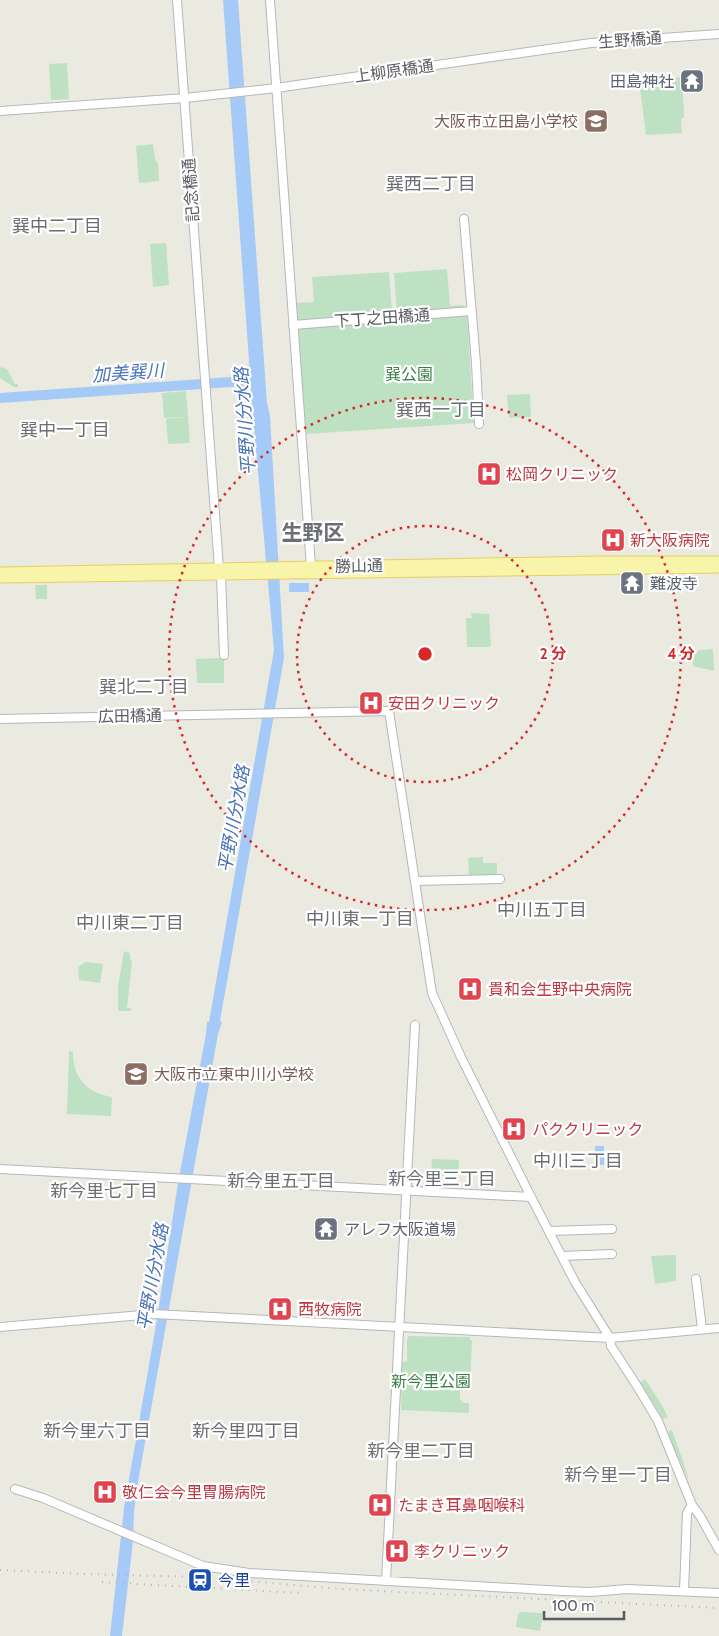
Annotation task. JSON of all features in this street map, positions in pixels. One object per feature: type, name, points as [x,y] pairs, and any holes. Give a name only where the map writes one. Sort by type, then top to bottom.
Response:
[{"type":"main road","name":"勝山通","points":[[280,571],[311,567],[598,561],[719,561]]},
{"type":"main road","name":"勝山通","points":[[0,572],[719,568]]},
{"type":"main road","name":"勝山通","points":[[0,578],[220,571]]},
{"type":"street","name":"記念橋通","points":[[177,0],[220,571],[224,655]]},
{"type":"street","points":[[270,0],[311,567]]},
{"type":"street","name":"生野橋通","points":[[541,50],[590,43],[719,34]]},
{"type":"street","name":"上柳原橋通","points":[[185,98],[276,88],[541,50]]},
{"type":"street","points":[[0,111],[185,98]]},
{"type":"street","points":[[464,219],[479,424]]},
{"type":"street","name":"下丁之田橋通","points":[[293,325],[471,311]]},
{"type":"street","name":"広田橋通","points":[[0,719],[389,711],[415,881]]},
{"type":"street","points":[[500,879],[415,881],[432,993],[461,1057],[531,1197],[575,1282],[610,1338],[611,1346],[658,1421],[692,1505],[719,1550]]},
{"type":"street","points":[[386,1581],[415,1025]]},
{"type":"street","points":[[0,1169],[531,1197]]},
{"type":"street","points":[[549,1231],[612,1229]]},
{"type":"street","points":[[562,1256],[612,1254]]},
{"type":"street","points":[[696,1280],[702,1329]]},
{"type":"street","points":[[0,1327],[154,1314],[610,1338],[719,1328]]},
{"type":"street","points":[[15,1489],[26,1491],[203,1566],[273,1576],[591,1592],[627,1589],[719,1593]]},
{"type":"street","points":[[684,1591],[687,1513],[692,1505]]},
{"type":"green space","points":[[67,63],[69,99],[51,100],[49,64]]},
{"type":"green space","points":[[682,77],[684,118],[681,119],[682,133],[646,135],[639,81]]},
{"type":"green space","points":[[153,144],[155,160],[158,163],[159,181],[139,183],[136,146]]},
{"type":"green space","points":[[166,243],[169,285],[153,287],[150,244]]},
{"type":"green space","points":[[447,269],[450,306],[463,305],[464,308],[397,314],[394,273]]},
{"type":"green space","points":[[389,272],[391,314],[300,321],[296,318],[295,303],[314,302],[312,277]]},
{"type":"green space","name":"巽公園","points":[[467,316],[474,423],[305,434],[297,329]]},
{"type":"green space","points":[[0,367],[7,369],[15,384],[18,384],[18,387],[14,387],[0,378]]},
{"type":"green space","points":[[186,391],[190,443],[168,444],[166,419],[184,417],[164,418],[162,393]]},
{"type":"green space","points":[[530,394],[531,417],[509,418],[507,395]]},
{"type":"green space","points":[[35,585],[47,585],[47,599],[36,599]]},
{"type":"green space","points":[[471,613],[489,614],[491,645],[489,647],[467,647],[466,618],[472,618]]},
{"type":"green space","points":[[713,649],[714,671],[693,666],[693,651]]},
{"type":"green space","points":[[221,658],[224,660],[224,683],[197,683],[196,659]]},
{"type":"green space","points":[[483,857],[483,863],[497,863],[497,876],[469,877],[468,858]]},
{"type":"green space","points":[[124,951],[130,953],[130,960],[132,961],[127,1008],[131,1008],[131,1011],[118,1011],[118,986]]},
{"type":"green space","points":[[86,962],[103,964],[100,983],[79,980],[78,967]]},
{"type":"green space","points":[[69,1051],[73,1052],[76,1069],[83,1083],[95,1092],[112,1097],[111,1116],[67,1114]]},
{"type":"green space","points":[[432,1159],[459,1160],[458,1177],[431,1176]]},
{"type":"green space","points":[[676,1255],[676,1281],[655,1284],[651,1256]]},
{"type":"green space","name":"新今里公園","points":[[409,1336],[469,1337],[472,1341],[470,1381],[462,1381],[460,1383],[460,1399],[464,1403],[469,1403],[469,1413],[401,1410],[402,1362],[407,1361],[407,1339]]},
{"type":"green space","points":[[645,1379],[668,1417],[663,1419],[640,1382]]},
{"type":"green space","points":[[672,1430],[688,1479],[669,1437],[669,1431]]},
{"type":"green space","points":[[520,1612],[543,1613],[540,1631],[516,1627]]},
{"type":"water","name":"平野川分水路","points":[[223,0],[238,0],[267,403],[270,416],[284,658],[220,1021],[222,1022],[218,1034],[138,1482],[122,1636],[110,1636],[124,1508],[157,1319],[178,1183],[207,1022],[209,1022],[274,650],[253,416]]},
{"type":"water","points":[[289,583],[309,583],[309,592],[289,592]]},
{"type":"water","points":[[595,1146],[604,1146],[604,1165],[595,1165]]},
{"type":"waterway","name":"加美巽川","points":[[0,398],[259,380]]},
{"type":"railway","points":[[0,1570],[200,1577],[341,1589],[719,1608]]},
{"type":"railway","points":[[102,1582],[300,1593]]},
{"type":"place","name":"田島神社","points":[[692,81]]},
{"type":"place","name":"大阪市立田島小学校","points":[[596,121]]},
{"type":"place","name":"松岡クリニック","points":[[489,474]]},
{"type":"place","name":"新大阪病院","points":[[613,540]]},
{"type":"place","name":"難波寺","points":[[632,583]]},
{"type":"place","name":"安田クリニック","points":[[371,703]]},
{"type":"place","name":"貴和会生野中央病院","points":[[470,989]]},
{"type":"place","name":"大阪市立東中川小学校","points":[[136,1074]]},
{"type":"place","name":"パククリニック","points":[[514,1129]]},
{"type":"place","name":"アレフ大阪道場","points":[[326,1229]]},
{"type":"place","name":"西牧病院","points":[[280,1309]]},
{"type":"place","name":"敬仁会今里胃腸病院","points":[[105,1492]]},
{"type":"place","name":"たまき耳鼻咽喉科","points":[[380,1505]]},
{"type":"place","name":"李クリニック","points":[[397,1551]]},
{"type":"place","name":"今里","points":[[200,1580]]},
{"type":"district","name":"巽西二丁目","points":[[431,184]]},
{"type":"district","name":"巽中二丁目","points":[[57,226]]},
{"type":"district","name":"巽西一丁目","points":[[441,410]]},
{"type":"district","name":"巽中一丁目","points":[[65,430]]},
{"type":"district","name":"生野区","points":[[313,532]]},
{"type":"district","name":"巽北二丁目","points":[[144,687]]},
{"type":"district","name":"中川五丁目","points":[[542,910]]},
{"type":"district","name":"中川東一丁目","points":[[360,919]]},
{"type":"district","name":"中川東二丁目","points":[[130,923]]},
{"type":"district","name":"中川三丁目","points":[[578,1161]]},
{"type":"district","name":"新今里三丁目","points":[[442,1179]]},
{"type":"district","name":"新今里五丁目","points":[[281,1181]]},
{"type":"district","name":"新今里七丁目","points":[[104,1191]]},
{"type":"district","name":"新今里六丁目","points":[[97,1431]]},
{"type":"district","name":"新今里四丁目","points":[[246,1431]]},
{"type":"district","name":"新今里二丁目","points":[[421,1451]]},
{"type":"district","name":"新今里一丁目","points":[[618,1475]]}]
